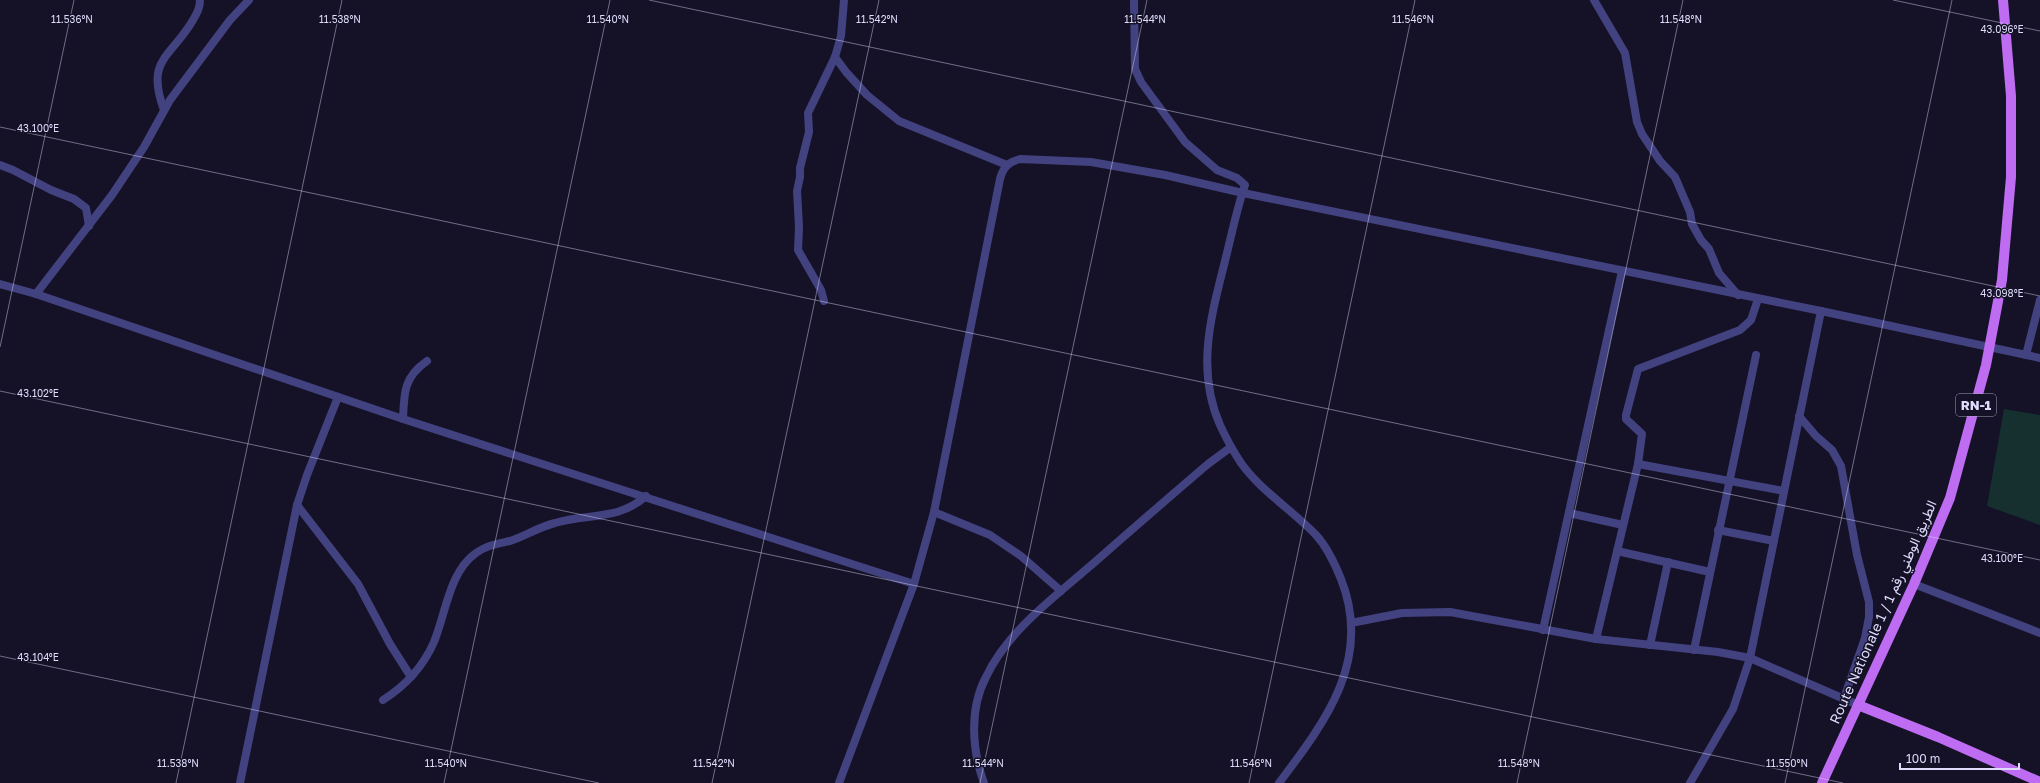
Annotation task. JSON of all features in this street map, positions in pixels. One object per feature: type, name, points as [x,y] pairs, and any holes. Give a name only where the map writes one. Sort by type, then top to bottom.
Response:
[{"type":"main road","name":"Route Nationale 1 / الطريق الوطني رقم 1","points":[[1822,783],[1914,584],[1950,498],[1974,414],[1990,348],[2002,280],[2010,177],[2011,96],[2003,0]]},
{"type":"main road","points":[[1858,705],[1938,737],[2040,782]]},
{"type":"street","points":[[164,110],[160,100],[157,81],[158,68],[169,50],[186,33],[200,8],[200,0]]},
{"type":"street","points":[[36,294],[90,226],[112,195],[144,147],[170,100],[230,20],[248,0]]},
{"type":"street","points":[[824,301],[821,290],[798,250],[799,227],[797,191],[800,168],[809,132],[808,113],[835,57],[841,36],[844,0]]},
{"type":"street","points":[[1134,0],[1135,69],[1141,82],[1185,142],[1217,170],[1237,178],[1245,185],[1210,320],[1206,346],[1207,373],[1211,399],[1219,423],[1241,463],[1317,536],[1334,563],[1346,592],[1351,623],[1350,653],[1343,682],[1331,709],[1278,783]]},
{"type":"street","points":[[1594,0],[1625,53],[1637,122],[1642,134],[1660,161],[1675,177],[1690,212],[1692,224],[1701,240],[1709,249],[1719,273],[1738,295]]},
{"type":"street","points":[[835,57],[846,72],[867,95],[899,121],[1006,165]]},
{"type":"street","points":[[839,783],[914,584],[934,512],[1000,179],[1006,165],[1020,159],[1091,162],[1165,175],[1243,193],[1820,311],[2040,358]]},
{"type":"street","points":[[0,165],[13,170],[51,190],[74,198],[86,208],[90,226]]},
{"type":"street","points":[[1543,630],[1622,271]]},
{"type":"street","points":[[0,284],[36,294],[403,419],[646,496],[914,584]]},
{"type":"street","points":[[1596,639],[1638,464],[1642,434],[1626,419],[1626,415],[1638,369],[1740,330],[1751,320],[1758,299]]},
{"type":"street","points":[[2026,355],[2040,300]]},
{"type":"street","points":[[1690,783],[1733,709],[1750,658],[1820,311]]},
{"type":"street","points":[[1694,650],[1756,354]]},
{"type":"street","points":[[403,419],[405,390],[409,379],[417,368],[427,361]]},
{"type":"street","points":[[240,783],[298,505],[307,475],[338,397]]},
{"type":"street","points":[[1799,416],[1816,436],[1832,450],[1840,466],[1857,555],[1870,602],[1865,638],[1844,698]]},
{"type":"street","points":[[984,783],[976,756],[974,730],[977,703],[985,678],[1002,650],[1019,630],[1061,591],[1208,464],[1231,447]]},
{"type":"street","points":[[1638,464],[1784,491]]},
{"type":"street","points":[[382,700],[400,688],[422,663],[434,641],[458,573],[466,562],[476,553],[488,545],[510,541],[532,530],[556,522],[621,512],[635,505],[646,496]]},
{"type":"street","points":[[298,505],[358,584],[390,644],[411,677]]},
{"type":"street","points":[[934,512],[990,534],[1021,556],[1061,591]]},
{"type":"street","points":[[1569,513],[1623,525]]},
{"type":"street","points":[[1718,530],[1774,541]]},
{"type":"street","points":[[1617,551],[1710,572]]},
{"type":"street","points":[[1650,646],[1668,562]]},
{"type":"street","points":[[1914,584],[2040,633]]},
{"type":"street","points":[[1351,623],[1402,612],[1426,611],[1474,616],[1596,639],[1750,658],[1858,705]]},
{"type":"green space","points":[[2004,409],[2040,415],[2040,525],[1987,506]]}]
